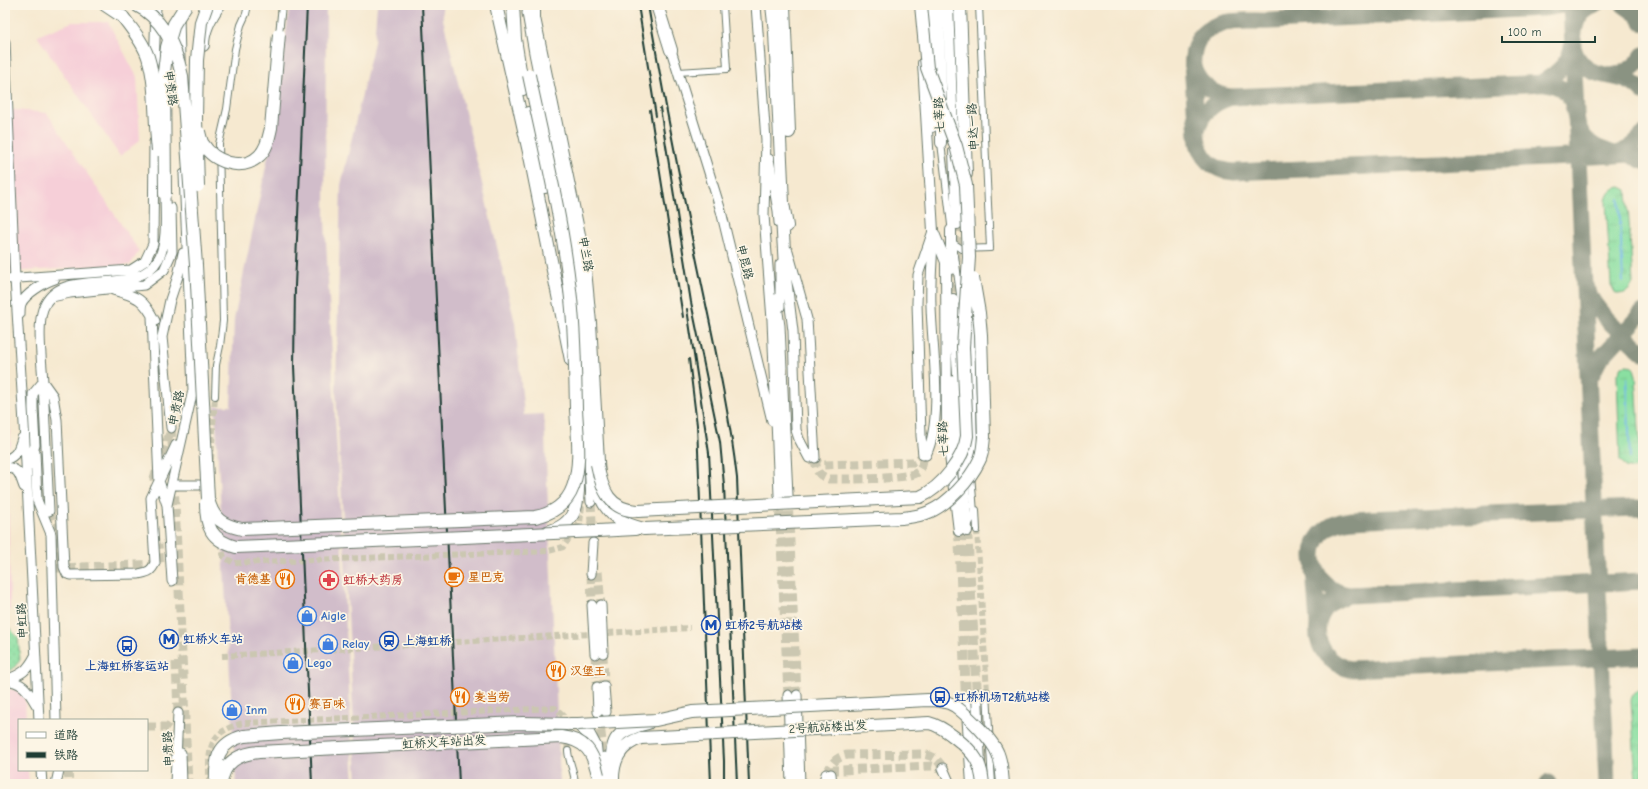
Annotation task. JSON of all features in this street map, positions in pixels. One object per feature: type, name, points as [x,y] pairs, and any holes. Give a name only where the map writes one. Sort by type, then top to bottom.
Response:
[{"type":"highway","points":[[105,5],[123,17],[136,33],[148,56],[153,83],[156,137],[165,194]]},
{"type":"highway","points":[[136,5],[154,19],[168,35],[177,55],[182,76],[196,265],[203,485],[207,524],[220,541],[236,547],[902,518],[928,513],[944,503],[955,493],[974,470],[983,449],[984,437],[981,335],[971,253],[966,185],[960,5]]},
{"type":"highway","points":[[165,194],[164,72],[167,47],[174,24],[186,5]]},
{"type":"highway","points":[[196,265],[198,186],[196,119],[198,40],[201,22],[208,5]]},
{"type":"highway","points":[[203,56],[203,38],[209,22],[219,5]]},
{"type":"highway","points":[[496,5],[533,169],[576,383]]},
{"type":"highway","points":[[513,5],[515,39],[520,77],[539,159],[566,295]]},
{"type":"highway","points":[[513,5],[547,157],[563,240],[570,291],[576,383],[578,491],[574,512],[570,519],[559,528],[540,533]]},
{"type":"highway","points":[[657,5],[671,50]]},
{"type":"highway","points":[[772,5],[775,32],[782,162],[785,267]]},
{"type":"highway","points":[[784,5],[790,170],[787,226]]},
{"type":"highway","points":[[920,5],[927,68],[956,146],[966,185]]},
{"type":"highway","points":[[929,5],[932,62]]},
{"type":"highway","points":[[530,9],[584,259],[590,323],[599,489],[606,508],[616,518],[623,523],[644,529]]},
{"type":"highway","points":[[196,119],[203,144],[223,162],[236,164],[250,162],[260,156],[268,142],[271,128],[279,34]]},
{"type":"highway","points":[[504,40],[520,77]]},
{"type":"highway","points":[[783,203],[787,226]]},
{"type":"highway","points":[[597,464],[602,485],[606,494],[612,502],[627,510],[686,509],[920,497],[928,493],[941,482],[953,467],[961,456],[966,443],[963,347],[971,253]]},
{"type":"highway","points":[[203,485],[213,514],[225,525],[242,530],[535,518],[550,513],[569,496],[575,479],[578,461]]},
{"type":"highway","points":[[606,780],[615,740],[618,736],[635,726],[656,720],[692,712],[939,700],[954,706],[992,742],[998,753],[1002,766],[1003,784]]},
{"type":"highway","points":[[216,784],[216,765],[218,755],[228,742],[244,736],[281,733],[523,723],[578,724],[656,720]]},
{"type":"highway","name":"2号航站楼出发","points":[[606,780],[621,750],[633,740],[641,738],[929,723],[937,725],[943,729],[976,758],[980,766],[982,784]]},
{"type":"highway","points":[[578,724],[588,733],[595,746],[606,780]]},
{"type":"highway","name":"虹桥火车站出发","points":[[221,784],[224,769],[232,760],[243,754],[561,737],[570,738],[584,745],[593,757],[606,780]]},
{"type":"main road","points":[[146,5],[156,10]]},
{"type":"main road","name":"申贵路","points":[[178,427],[192,390],[179,5]]},
{"type":"main road","name":"申兰路","points":[[522,5],[530,9],[576,258],[582,312],[591,502]]},
{"type":"main road","name":"申昆路","points":[[756,5],[760,41],[766,140],[764,215],[772,320],[779,483]]},
{"type":"main road","points":[[760,5],[760,41]]},
{"type":"main road","points":[[920,5],[930,154],[933,231],[931,305],[935,391],[933,435],[925,455],[921,436],[917,303],[918,275],[933,231]]},
{"type":"main road","points":[[938,5],[941,85],[941,143]]},
{"type":"main road","name":"七莘路","points":[[948,5],[954,227],[951,271],[963,531]]},
{"type":"main road","name":"申贵路","points":[[5,279],[131,270],[144,261],[153,244],[156,10]]},
{"type":"main road","name":"申虹路","points":[[5,42],[6,96],[18,339],[28,496],[39,719]]},
{"type":"main road","name":"申昆路","points":[[671,50],[721,211],[771,416],[779,483],[783,495],[780,326],[773,283],[767,269]]},
{"type":"main road","points":[[184,188],[198,144],[202,118],[203,56]]},
{"type":"main road","name":"申贵路","points":[[50,298],[70,293],[144,285],[164,270],[172,252],[172,228],[166,147],[155,62]]},
{"type":"main road","points":[[930,154],[934,110],[932,62]]},
{"type":"main road","points":[[934,110],[941,143]]},
{"type":"main road","name":"申昆路","points":[[766,140],[778,211],[780,252],[785,267],[793,331],[796,430],[799,439],[812,458],[807,319],[788,255],[787,226]]},
{"type":"main road","points":[[186,238],[193,213],[192,160]]},
{"type":"main road","points":[[36,289],[54,285],[134,279],[150,269],[159,257],[164,240],[165,194]]},
{"type":"main road","points":[[933,231],[946,262],[947,430],[963,531]]},
{"type":"main road","name":"申贵路","points":[[162,337],[186,238]]},
{"type":"main road","points":[[780,252],[780,326]]},
{"type":"main road","name":"申贵路","points":[[18,339],[21,304],[44,283],[70,275]]},
{"type":"main road","points":[[49,511],[40,323],[43,308],[50,298],[66,285]]},
{"type":"main road","name":"申贵路","points":[[108,289],[135,296],[147,306],[162,337],[178,427],[176,461],[167,505],[172,581]]},
{"type":"main road","points":[[152,317],[159,481],[167,505]]},
{"type":"main road","name":"七莘路","points":[[953,347],[963,531]]},
{"type":"main road","points":[[43,382],[52,396],[57,420],[64,567],[67,574],[71,576],[139,574],[152,570],[155,564],[152,498],[178,427]]},
{"type":"main road","points":[[43,382],[34,394],[32,408],[37,500],[51,534],[56,719]]},
{"type":"main road","points":[[5,460],[14,457],[19,450],[24,424]]},
{"type":"main road","points":[[26,473],[35,445]]},
{"type":"main road","points":[[5,468],[14,469],[20,475],[28,496]]},
{"type":"main road","points":[[172,485],[203,485]]},
{"type":"main road","points":[[593,543],[594,573]]},
{"type":"main road","points":[[596,605],[599,653]]},
{"type":"main road","points":[[6,680],[21,674],[30,666],[36,654]]},
{"type":"main road","points":[[6,680],[22,684],[30,694],[38,709]]},
{"type":"main road","points":[[600,686],[602,712]]},
{"type":"main road","points":[[976,694],[982,784]]},
{"type":"main road","points":[[791,784],[792,695],[800,784]]},
{"type":"main road","points":[[966,698],[972,784]]},
{"type":"main road","name":"申贵路","points":[[175,784],[178,713],[182,784]]},
{"type":"main road","points":[[604,757],[606,780]]},
{"type":"main road","points":[[942,784],[942,768],[950,784]]},
{"type":"main road","points":[[41,771],[42,784]]},
{"type":"main road","points":[[56,784],[59,771]]},
{"type":"main road","points":[[823,784],[829,774],[832,784]]},
{"type":"street","points":[[215,396],[216,365],[223,321],[219,144],[228,109],[235,49],[248,5]]},
{"type":"street","points":[[279,34],[282,5]]},
{"type":"street","points":[[678,72],[727,69],[723,5]]},
{"type":"street","name":"申达一路","points":[[971,253],[990,248],[979,5]]},
{"type":"street","points":[[941,143],[954,227],[953,243],[968,369],[971,427]]},
{"type":"street","points":[[953,243],[971,253]]},
{"type":"street","points":[[963,531],[974,513],[970,460],[974,446],[970,296],[963,257],[965,252],[971,253]]},
{"type":"street","points":[[963,324],[971,324]]},
{"type":"street","points":[[974,479],[977,530]]},
{"type":"street","points":[[987,692],[992,784]]},
{"type":"street","points":[[568,751],[569,762],[575,778],[575,784]]},
{"type":"shaded area","points":[[290,5],[326,5],[325,221],[354,784],[236,784],[215,406],[231,406],[234,320],[269,152]]},
{"type":"shaded area","points":[[377,5],[442,5],[443,19],[515,323],[524,415],[544,414],[560,784],[357,784],[336,390],[341,185],[374,42]]},
{"type":"shaded area","points":[[72,22],[108,22],[137,77],[140,140],[120,156],[37,36]]},
{"type":"shaded area","points":[[5,109],[47,113],[139,251],[130,265],[5,272]]},
{"type":"shaded area","points":[[5,344],[11,445],[5,450]]},
{"type":"shaded area","points":[[5,473],[8,473],[10,610],[5,610]]},
{"type":"shaded area","points":[[17,689],[25,698],[26,719],[18,719],[18,771],[28,771],[29,784],[5,784],[5,690]]},
{"type":"green space","points":[[1621,187],[1627,190],[1633,283],[1630,289],[1626,292],[1616,294],[1611,285],[1606,201],[1611,191],[1615,188]]},
{"type":"green space","points":[[1628,365],[1634,368],[1636,376],[1641,464],[1633,469],[1625,467],[1620,460],[1617,376],[1622,366]]},
{"type":"green space","points":[[5,621],[18,637],[20,660],[12,670],[5,670]]},
{"type":"green space","points":[[1643,688],[1643,784],[1638,784],[1636,782],[1631,700],[1635,692]]},
{"type":"waterway","points":[[1619,199],[1623,282]]},
{"type":"waterway","points":[[1627,378],[1630,458]]},
{"type":"waterway","points":[[1642,699],[1643,720]]},
{"type":"taxiway","points":[[1561,5],[1543,8],[1272,21],[1239,21],[1220,24],[1209,29],[1202,35],[1194,52],[1193,71],[1198,144],[1204,157],[1214,166],[1234,172],[1615,155],[1630,148],[1643,135]]},
{"type":"taxiway","points":[[1571,5],[1607,784]]},
{"type":"taxiway","points":[[1539,84],[1554,75],[1563,67],[1571,51],[1574,31],[1578,19],[1587,9],[1595,5]]},
{"type":"taxiway","points":[[1624,5],[1638,15],[1643,23]]},
{"type":"taxiway","points":[[1573,48],[1579,60],[1586,68],[1595,72],[1624,79],[1634,84],[1643,92]]},
{"type":"taxiway","points":[[1611,76],[1621,74],[1630,69],[1643,55]]},
{"type":"taxiway","points":[[1194,69],[1196,75],[1208,88],[1219,94],[1231,97],[1546,83],[1558,87],[1566,92],[1571,98],[1577,122],[1585,138],[1591,144],[1611,153]]},
{"type":"taxiway","points":[[1197,130],[1202,118],[1209,109],[1219,102],[1231,97]]},
{"type":"taxiway","points":[[1614,155],[1629,154],[1643,161]]},
{"type":"taxiway","points":[[1586,288],[1590,297],[1603,314],[1619,331],[1643,352]]},
{"type":"taxiway","points":[[1589,380],[1599,360],[1643,312]]},
{"type":"taxiway","points":[[1349,595],[1337,592],[1327,585],[1319,576],[1314,566],[1313,555],[1315,544],[1321,534],[1331,526],[1340,522],[1370,519],[1636,508],[1643,509]]},
{"type":"taxiway","points":[[1314,569],[1318,625]]},
{"type":"taxiway","points":[[1643,581],[1349,595],[1335,600],[1325,609],[1319,619],[1318,631],[1320,643],[1326,654],[1335,663],[1349,669],[1643,656]]},
{"type":"tunnel","points":[[954,307],[957,224]]},
{"type":"tunnel","points":[[211,460],[215,396]]},
{"type":"tunnel","points":[[171,428],[173,455]]},
{"type":"tunnel","points":[[155,494],[154,478],[170,433]]},
{"type":"tunnel","points":[[815,458],[819,474],[829,479],[862,479],[912,475],[918,472],[921,468],[923,455]]},
{"type":"tunnel","points":[[812,460],[822,465],[913,462],[926,455]]},
{"type":"tunnel","points":[[174,482],[188,784]]},
{"type":"tunnel","points":[[215,517],[216,529],[224,557],[234,563],[549,551],[563,547],[580,523],[583,497]]},
{"type":"tunnel","points":[[779,498],[788,695]]},
{"type":"tunnel","points":[[788,498],[797,695]]},
{"type":"tunnel","points":[[591,502],[593,543]]},
{"type":"tunnel","points":[[49,511],[56,530],[58,568],[160,564],[158,544]]},
{"type":"tunnel","points":[[977,530],[987,692]]},
{"type":"tunnel","points":[[959,531],[966,698]]},
{"type":"tunnel","points":[[967,531],[977,694]]},
{"type":"tunnel","points":[[598,572],[601,605]]},
{"type":"tunnel","points":[[591,574],[592,605]]},
{"type":"tunnel","points":[[222,656],[690,628]]},
{"type":"tunnel","points":[[603,653],[604,686]]},
{"type":"tunnel","points":[[595,654],[597,687]]},
{"type":"tunnel","points":[[176,662],[178,713]]},
{"type":"tunnel","points":[[209,784],[210,752],[216,737],[222,732],[244,723],[555,708],[563,715],[568,751]]},
{"type":"tunnel","points":[[599,717],[604,757]]},
{"type":"tunnel","points":[[148,727],[166,727],[170,730],[173,759]]},
{"type":"tunnel","points":[[826,774],[837,759],[848,755],[922,754],[929,755],[934,758],[943,768]]},
{"type":"tunnel","points":[[831,774],[834,770],[932,766],[940,768]]},
{"type":"tunnel","points":[[68,771],[69,784]]},
{"type":"railway","points":[[307,5],[295,286],[294,366],[312,784]]},
{"type":"railway","points":[[422,5],[459,784]]},
{"type":"railway","points":[[638,5],[656,116]]},
{"type":"railway","points":[[648,5],[672,141],[721,377],[737,478],[749,784]]},
{"type":"railway","points":[[660,108],[691,302],[720,442],[724,485],[737,784]]},
{"type":"railway","points":[[650,110],[683,317]]},
{"type":"railway","points":[[687,309],[709,453],[724,784]]},
{"type":"railway","points":[[689,359],[697,425],[711,784]]},
{"type":"place","name":"星巴克","points":[[454,577]]},
{"type":"place","name":"肯德基","points":[[285,579]]},
{"type":"place","name":"虹桥大药房","points":[[329,580]]},
{"type":"place","name":"Aigle","points":[[307,616]]},
{"type":"place","name":"虹桥2号航站楼","points":[[711,625]]},
{"type":"place","name":"虹桥火车站","points":[[169,639]]},
{"type":"place","name":"上海虹桥","points":[[389,641]]},
{"type":"place","name":"Relay","points":[[328,644]]},
{"type":"place","name":"上海虹桥客运站","points":[[127,646]]},
{"type":"place","name":"Lego","points":[[293,663]]},
{"type":"place","name":"汉堡王","points":[[556,671]]},
{"type":"place","name":"麦当劳","points":[[460,697]]},
{"type":"place","name":"虹桥机场T2航站楼","points":[[940,697]]},
{"type":"place","name":"赛百味","points":[[295,704]]},
{"type":"place","name":"Inm","points":[[232,710]]}]
